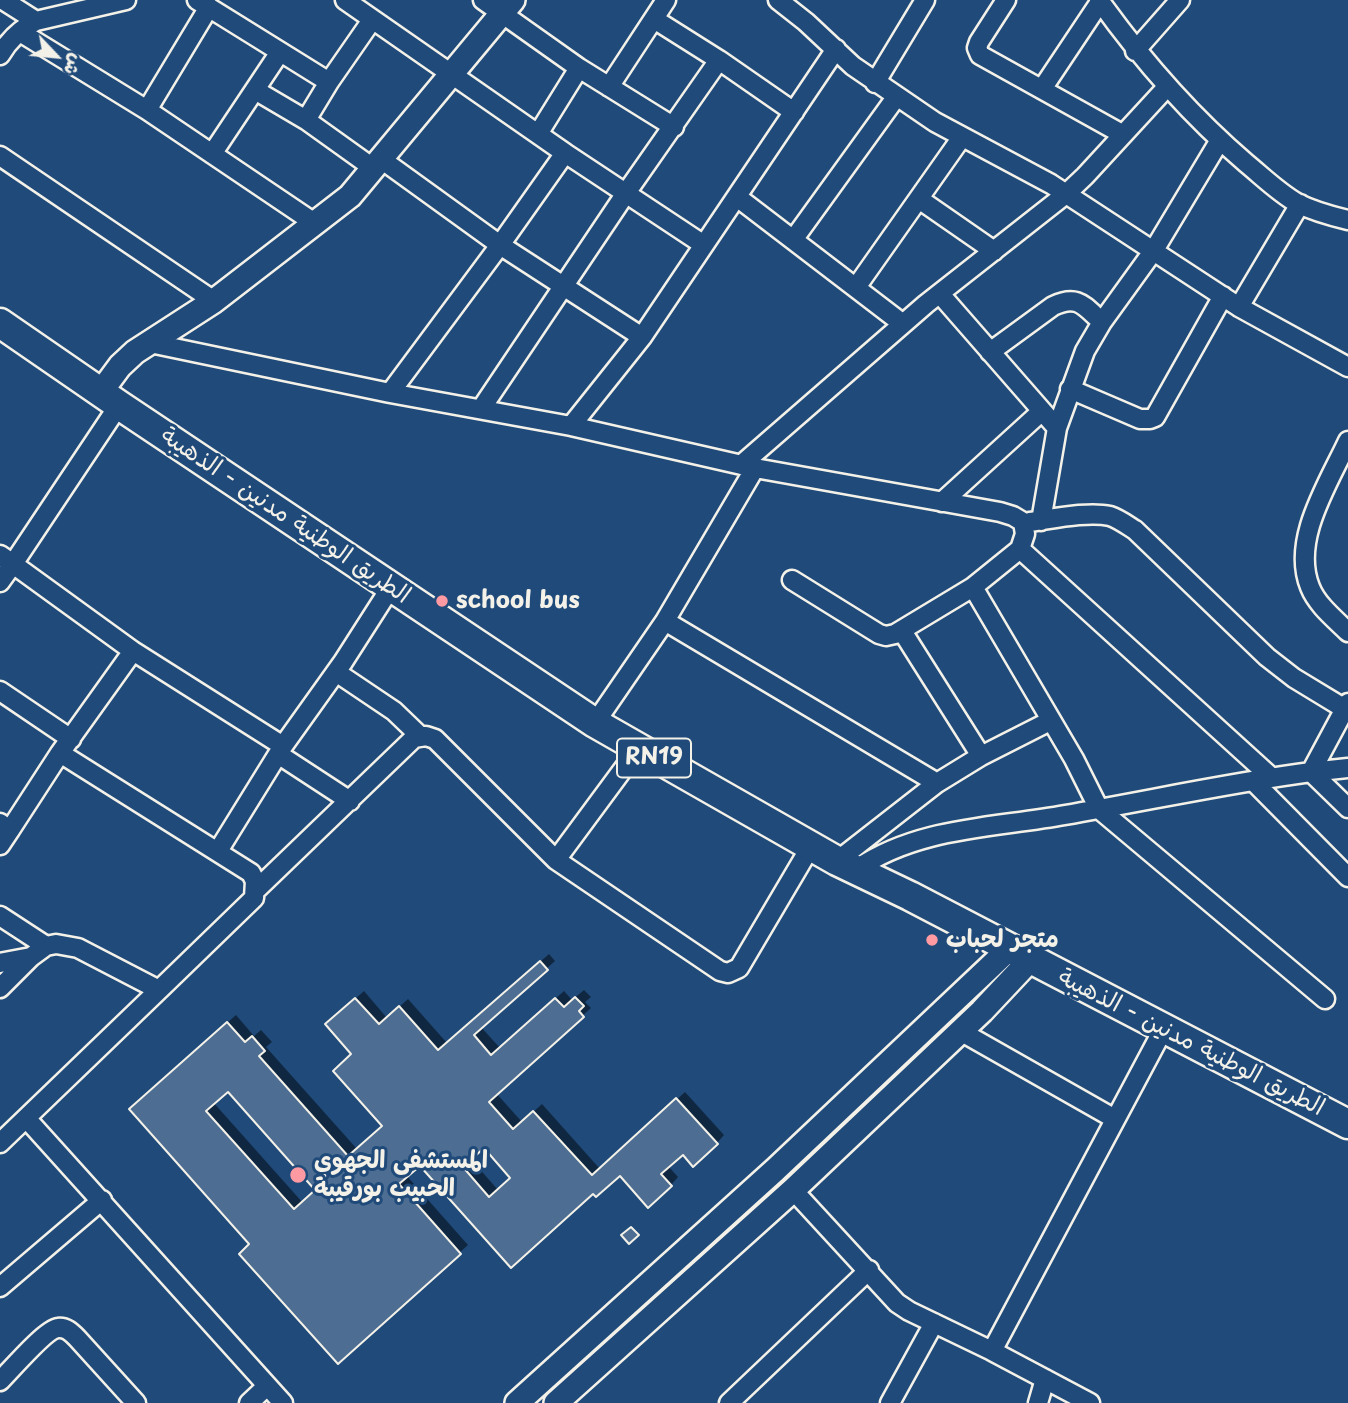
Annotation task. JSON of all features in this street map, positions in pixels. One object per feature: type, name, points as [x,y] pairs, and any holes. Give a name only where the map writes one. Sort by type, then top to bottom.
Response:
[{"type":"main road","name":"الطريق الوطنية مدنين - الذهيبة","points":[[0,323],[109,399],[638,749],[811,846],[1348,1124]]},
{"type":"street","points":[[3,0],[36,21]]},
{"type":"street","points":[[0,55],[7,43],[36,21],[126,0]]},
{"type":"street","points":[[345,0],[565,153],[704,245]]},
{"type":"street","points":[[483,0],[507,7],[579,68],[674,127]]},
{"type":"street","points":[[609,87],[666,0]]},
{"type":"street","points":[[875,83],[925,0]]},
{"type":"street","points":[[1006,0],[979,42],[978,52],[1122,134]]},
{"type":"street","points":[[1135,51],[1180,0]]},
{"type":"street","points":[[1042,89],[1099,1],[1135,51],[1167,88],[1220,140],[1281,193],[1300,204],[1348,220]]},
{"type":"street","points":[[785,2],[875,83],[962,137],[1018,165],[1066,194],[1239,307],[1348,367]]},
{"type":"street","points":[[147,110],[203,4],[329,82]]},
{"type":"street","points":[[0,582],[6,560],[109,399],[120,366],[135,352],[214,301],[350,196],[507,7]]},
{"type":"street","points":[[654,19],[793,112]]},
{"type":"street","points":[[306,120],[372,20]]},
{"type":"street","points":[[20,32],[147,110],[316,224]]},
{"type":"street","points":[[570,426],[642,337],[836,49]]},
{"type":"street","points":[[212,154],[280,52]]},
{"type":"street","points":[[481,410],[626,193],[719,60]]},
{"type":"street","points":[[538,134],[579,68]]},
{"type":"street","points":[[595,723],[664,621],[748,466],[903,324],[1066,194],[1167,88]]},
{"type":"street","points":[[256,90],[377,163],[642,337]]},
{"type":"street","points":[[793,240],[897,96]]},
{"type":"street","points":[[857,286],[962,137]]},
{"type":"street","points":[[793,580],[886,636],[902,631],[974,587],[1020,549],[1032,522],[1057,428],[1085,351],[1102,322],[1154,250],[1220,140]]},
{"type":"street","points":[[390,393],[565,153]]},
{"type":"street","points":[[0,156],[214,301]]},
{"type":"street","points":[[737,197],[857,286],[903,324]]},
{"type":"street","points":[[919,199],[994,251]]},
{"type":"street","points":[[1239,307],[1300,204]]},
{"type":"street","points":[[940,294],[1057,428]]},
{"type":"street","points":[[1070,389],[1140,419],[1154,417],[1223,296]]},
{"type":"street","points":[[990,352],[1063,301],[1071,299],[1080,303],[1102,322]]},
{"type":"street","points":[[150,343],[390,393],[570,426],[748,466],[1000,512],[1032,522],[1107,516],[1128,525],[1267,657],[1294,678],[1347,706],[1311,772]]},
{"type":"street","points":[[942,502],[1042,411]]},
{"type":"street","points":[[1348,441],[1308,528],[1304,556],[1310,589],[1322,606],[1348,632]]},
{"type":"street","points":[[1020,549],[1271,777]]},
{"type":"street","points":[[6,560],[133,651],[281,750],[350,801]]},
{"type":"street","points":[[218,851],[281,750],[391,587]]},
{"type":"street","points":[[974,587],[1074,759],[1099,809],[1325,999]]},
{"type":"street","points":[[664,621],[937,783]]},
{"type":"street","points":[[902,631],[981,756]]},
{"type":"street","points":[[3,833],[133,651]]},
{"type":"street","points":[[336,672],[394,711],[420,736]]},
{"type":"street","points":[[0,691],[66,746],[153,812],[251,873],[256,890]]},
{"type":"street","points":[[847,865],[937,783],[981,756],[1050,721]]},
{"type":"street","points":[[0,1143],[249,905],[256,890],[414,738],[420,736],[435,739],[556,860],[711,966],[728,973],[738,968],[811,846]]},
{"type":"street","points":[[556,860],[638,749]]},
{"type":"street","points":[[847,865],[877,856],[901,844],[946,833],[1099,809],[1271,777],[1348,768]]},
{"type":"street","points":[[1311,772],[1348,808]]},
{"type":"street","points":[[1253,781],[1348,877]]},
{"type":"street","points":[[0,916],[38,951]]},
{"type":"street","points":[[0,963],[56,944],[78,948],[159,990]]},
{"type":"street","points":[[0,988],[38,951]]},
{"type":"street","points":[[556,1403],[793,1190],[960,1031],[1020,955]]},
{"type":"street","points":[[526,1400],[764,1179],[1020,955]]},
{"type":"street","points":[[992,1351],[1164,1028]]},
{"type":"street","points":[[960,1031],[1115,1119]]},
{"type":"street","points":[[26,1118],[283,1403]]},
{"type":"street","points":[[793,1190],[897,1303],[1090,1403]]},
{"type":"street","points":[[0,1287],[102,1200]]},
{"type":"street","points":[[729,1403],[869,1270]]},
{"type":"street","points":[[890,1403],[934,1323]]},
{"type":"street","points":[[0,1381],[49,1331],[61,1328],[67,1329],[77,1338],[136,1403]]},
{"type":"street","points":[[1038,1403],[1045,1379]]},
{"type":"street","points":[[249,1403],[267,1386]]},
{"type":"building","name":"المستشفى الجهوي الحبيب بورقيبة","points":[[540,961],[548,970],[474,1035],[491,1055],[555,998],[564,1007],[575,997],[584,1006],[579,1011],[584,1017],[489,1102],[513,1129],[533,1111],[592,1175],[676,1098],[718,1144],[693,1167],[683,1155],[661,1174],[672,1186],[648,1208],[620,1176],[596,1197],[593,1194],[511,1268],[420,1166],[399,1184],[461,1254],[338,1364],[239,1254],[249,1244],[129,1109],[227,1022],[245,1042],[252,1036],[265,1051],[259,1056],[348,1156],[382,1126],[333,1071],[351,1054],[325,1024],[355,998],[379,1024],[399,1006],[438,1050]],"holes":[[[228,1092],[315,1190],[294,1209],[206,1111]],[[484,1148],[510,1178],[489,1197],[463,1167]]]},
{"type":"building","points":[[631,1227],[639,1235],[629,1244],[621,1235]]},
{"type":"place","name":"school bus","points":[[442,601]]},
{"type":"place","name":"متجر لحباب","points":[[932,940]]},
{"type":"place","name":"المستشفى الجهوي الحبيب بورقيبة","points":[[298,1175]]}]
